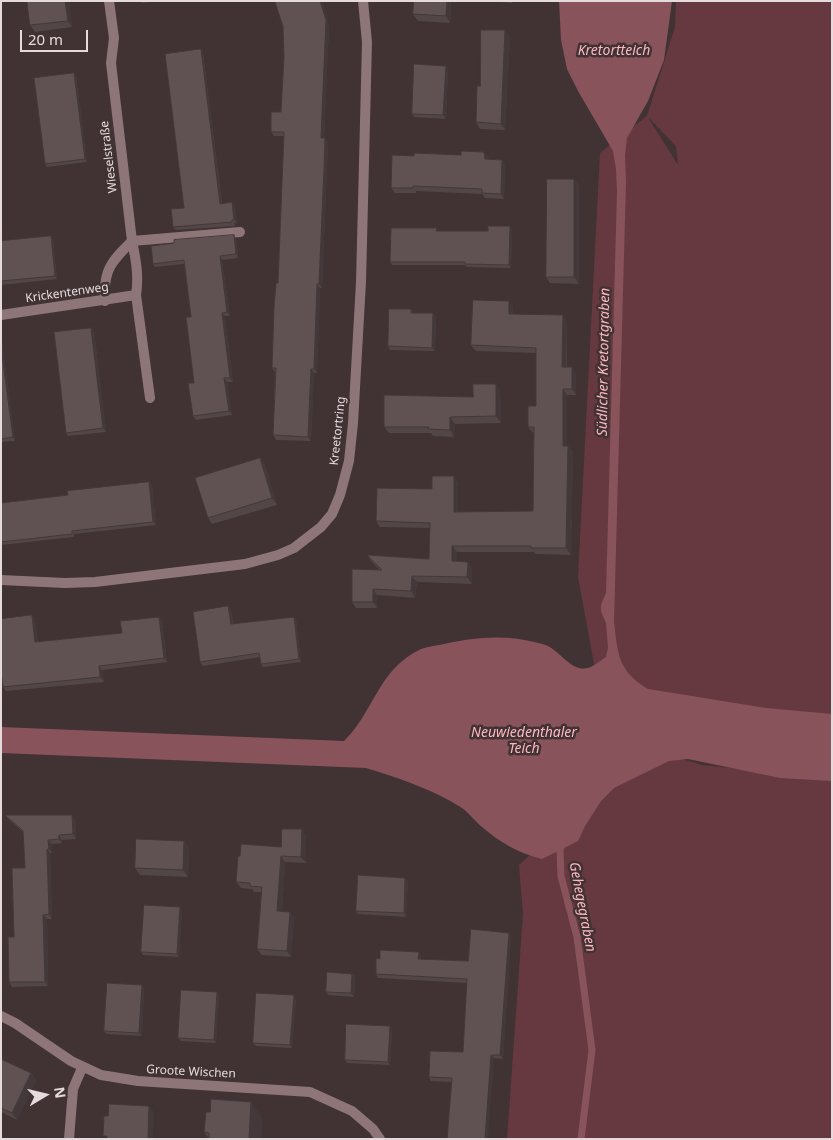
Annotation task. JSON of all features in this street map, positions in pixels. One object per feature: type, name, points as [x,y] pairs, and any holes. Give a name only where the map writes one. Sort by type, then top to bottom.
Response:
[{"type":"street","name":"Wieselstraße","points":[[109,1],[114,38],[111,63],[132,241],[137,266],[138,281],[136,295],[150,398]]},
{"type":"street","name":"Kreetortring","points":[[1,580],[65,583],[95,582],[245,564],[278,556],[294,548],[320,527],[332,514],[350,461],[353,413],[361,273],[367,42],[363,1]]},
{"type":"street","points":[[105,300],[104,282],[107,271],[117,256],[132,241],[240,232]]},
{"type":"street","name":"Krickentenweg","points":[[1,315],[136,295]]},
{"type":"street","name":"Groote Wischen","points":[[1,1016],[15,1023],[82,1068],[101,1075],[138,1081],[310,1092],[352,1111],[373,1129],[380,1139]]},
{"type":"street","points":[[69,1139],[73,1089],[82,1068]]},
{"type":"shaded area","points":[[676,1],[832,1],[832,741],[597,680],[578,577],[600,153],[647,116],[675,27]],"holes":[[[649,118],[676,146],[678,165]]]},
{"type":"shaded area","points":[[646,748],[702,765],[832,778],[832,1139],[507,1139],[523,914],[519,865]]},
{"type":"water","name":"Neuwiedenthaler Teich","points":[[559,1],[672,1],[664,60],[648,101],[627,138],[625,155],[626,182],[614,622],[621,661],[631,676],[648,689],[766,708],[832,714],[832,781],[780,778],[688,759],[669,761],[614,788],[601,801],[578,841],[542,859],[525,854],[503,843],[451,801],[403,780],[366,768],[1,753],[1,727],[344,741],[354,730],[395,668],[423,648],[475,639],[510,638],[546,645],[571,664],[583,669],[606,657],[608,648],[606,623],[601,611],[601,605],[606,593],[617,192],[616,169],[613,151],[567,69],[561,40]]},
{"type":"building","points":[[27,1],[65,1],[68,21],[30,25]]},
{"type":"building","points":[[275,1],[320,1],[326,20],[321,138],[325,138],[324,169],[314,369],[311,369],[308,437],[273,435],[276,368],[272,368],[274,307],[276,283],[278,283],[284,132],[271,132],[271,112],[281,112],[284,57],[283,27]]},
{"type":"building","points":[[414,1],[447,1],[446,16],[413,14]]},
{"type":"building","points":[[481,30],[505,30],[501,124],[476,122],[477,86],[480,86]]},
{"type":"building","points":[[201,49],[220,204],[232,202],[234,219],[232,222],[173,227],[171,209],[184,208],[165,54]]},
{"type":"building","points":[[414,64],[446,66],[443,115],[412,114]]},
{"type":"building","points":[[74,73],[85,159],[45,164],[34,78]]},
{"type":"building","points":[[461,151],[484,152],[485,159],[502,160],[501,194],[482,193],[482,189],[413,186],[413,188],[391,188],[392,155],[414,156],[414,153],[461,155]]},
{"type":"building","points":[[547,179],[574,179],[574,277],[546,277]]},
{"type":"building","points":[[488,226],[510,226],[509,265],[465,264],[465,262],[390,262],[391,228],[437,228],[436,231],[488,231]]},
{"type":"building","points":[[234,235],[236,254],[220,256],[227,312],[222,313],[230,378],[224,378],[229,411],[193,416],[188,383],[194,383],[186,317],[191,317],[184,260],[153,264],[151,246],[174,243],[174,240]]},
{"type":"building","points":[[51,236],[55,276],[1,281],[1,241]]},
{"type":"building","points":[[473,300],[509,301],[509,314],[563,315],[562,367],[572,367],[572,389],[563,389],[563,446],[568,446],[566,548],[452,546],[452,561],[468,562],[467,577],[412,576],[411,591],[373,589],[373,602],[352,602],[352,569],[382,570],[367,555],[429,559],[430,523],[376,521],[377,488],[432,489],[432,476],[454,476],[454,512],[533,511],[534,427],[528,427],[528,406],[536,406],[536,348],[471,345]]},
{"type":"building","points":[[389,309],[411,309],[411,313],[433,313],[432,348],[388,346]]},
{"type":"building","points":[[91,328],[103,428],[66,433],[54,332]]},
{"type":"building","points":[[1,347],[13,437],[1,439]]},
{"type":"building","points":[[473,384],[496,384],[496,416],[450,417],[450,430],[428,429],[429,427],[384,427],[384,395],[473,397]]},
{"type":"building","points":[[260,458],[272,498],[208,518],[195,478]]},
{"type":"building","points":[[149,482],[153,522],[72,531],[72,534],[1,542],[1,503],[68,495],[67,491]]},
{"type":"building","points":[[228,606],[231,624],[294,617],[299,659],[261,664],[259,653],[200,662],[193,612]]},
{"type":"building","points":[[32,615],[35,642],[122,633],[120,621],[159,617],[164,658],[99,666],[100,677],[3,687],[1,673],[1,619]]},
{"type":"building","points":[[5,815],[72,815],[73,834],[59,835],[59,839],[48,840],[49,914],[43,915],[45,982],[9,982],[8,937],[14,937],[12,868],[25,868],[23,831]]},
{"type":"building","points":[[282,829],[302,829],[301,857],[281,856],[277,911],[290,912],[287,951],[257,949],[262,887],[250,886],[250,883],[236,882],[238,856],[240,856],[241,844],[281,847]]},
{"type":"building","points":[[136,839],[184,841],[183,870],[135,868]]},
{"type":"building","points":[[358,875],[405,878],[404,913],[356,911]]},
{"type":"building","points":[[144,905],[180,907],[177,954],[141,952]]},
{"type":"building","points":[[471,929],[509,933],[500,1055],[491,1055],[485,1139],[447,1139],[452,1078],[429,1077],[430,1051],[463,1052],[467,979],[376,974],[376,958],[380,959],[380,950],[419,952],[418,959],[468,961]]},
{"type":"building","points":[[327,972],[352,974],[351,993],[326,992]]},
{"type":"building","points":[[107,983],[142,985],[139,1033],[104,1031]]},
{"type":"building","points":[[181,990],[217,992],[214,1040],[178,1038]]},
{"type":"building","points":[[256,993],[294,995],[290,1045],[253,1043]]},
{"type":"building","points":[[346,1024],[390,1026],[388,1062],[345,1060]]},
{"type":"building","points":[[1,1059],[31,1073],[12,1113],[1,1108]]},
{"type":"building","points":[[211,1099],[251,1102],[249,1139],[209,1139],[209,1133],[204,1132],[206,1112],[210,1112]]},
{"type":"building","points":[[109,1104],[149,1106],[148,1139],[107,1139],[107,1136],[103,1136],[104,1116],[108,1116]]},
{"type":"waterway","name":"Gehegegraben","points":[[562,843],[560,850],[561,876],[577,937],[592,1050],[581,1139]]},
{"type":"water label","name":"Kretortteich","points":[[614,51]]},
{"type":"water label","name":"Südlicher Kretortgraben","points":[[604,362]]}]
